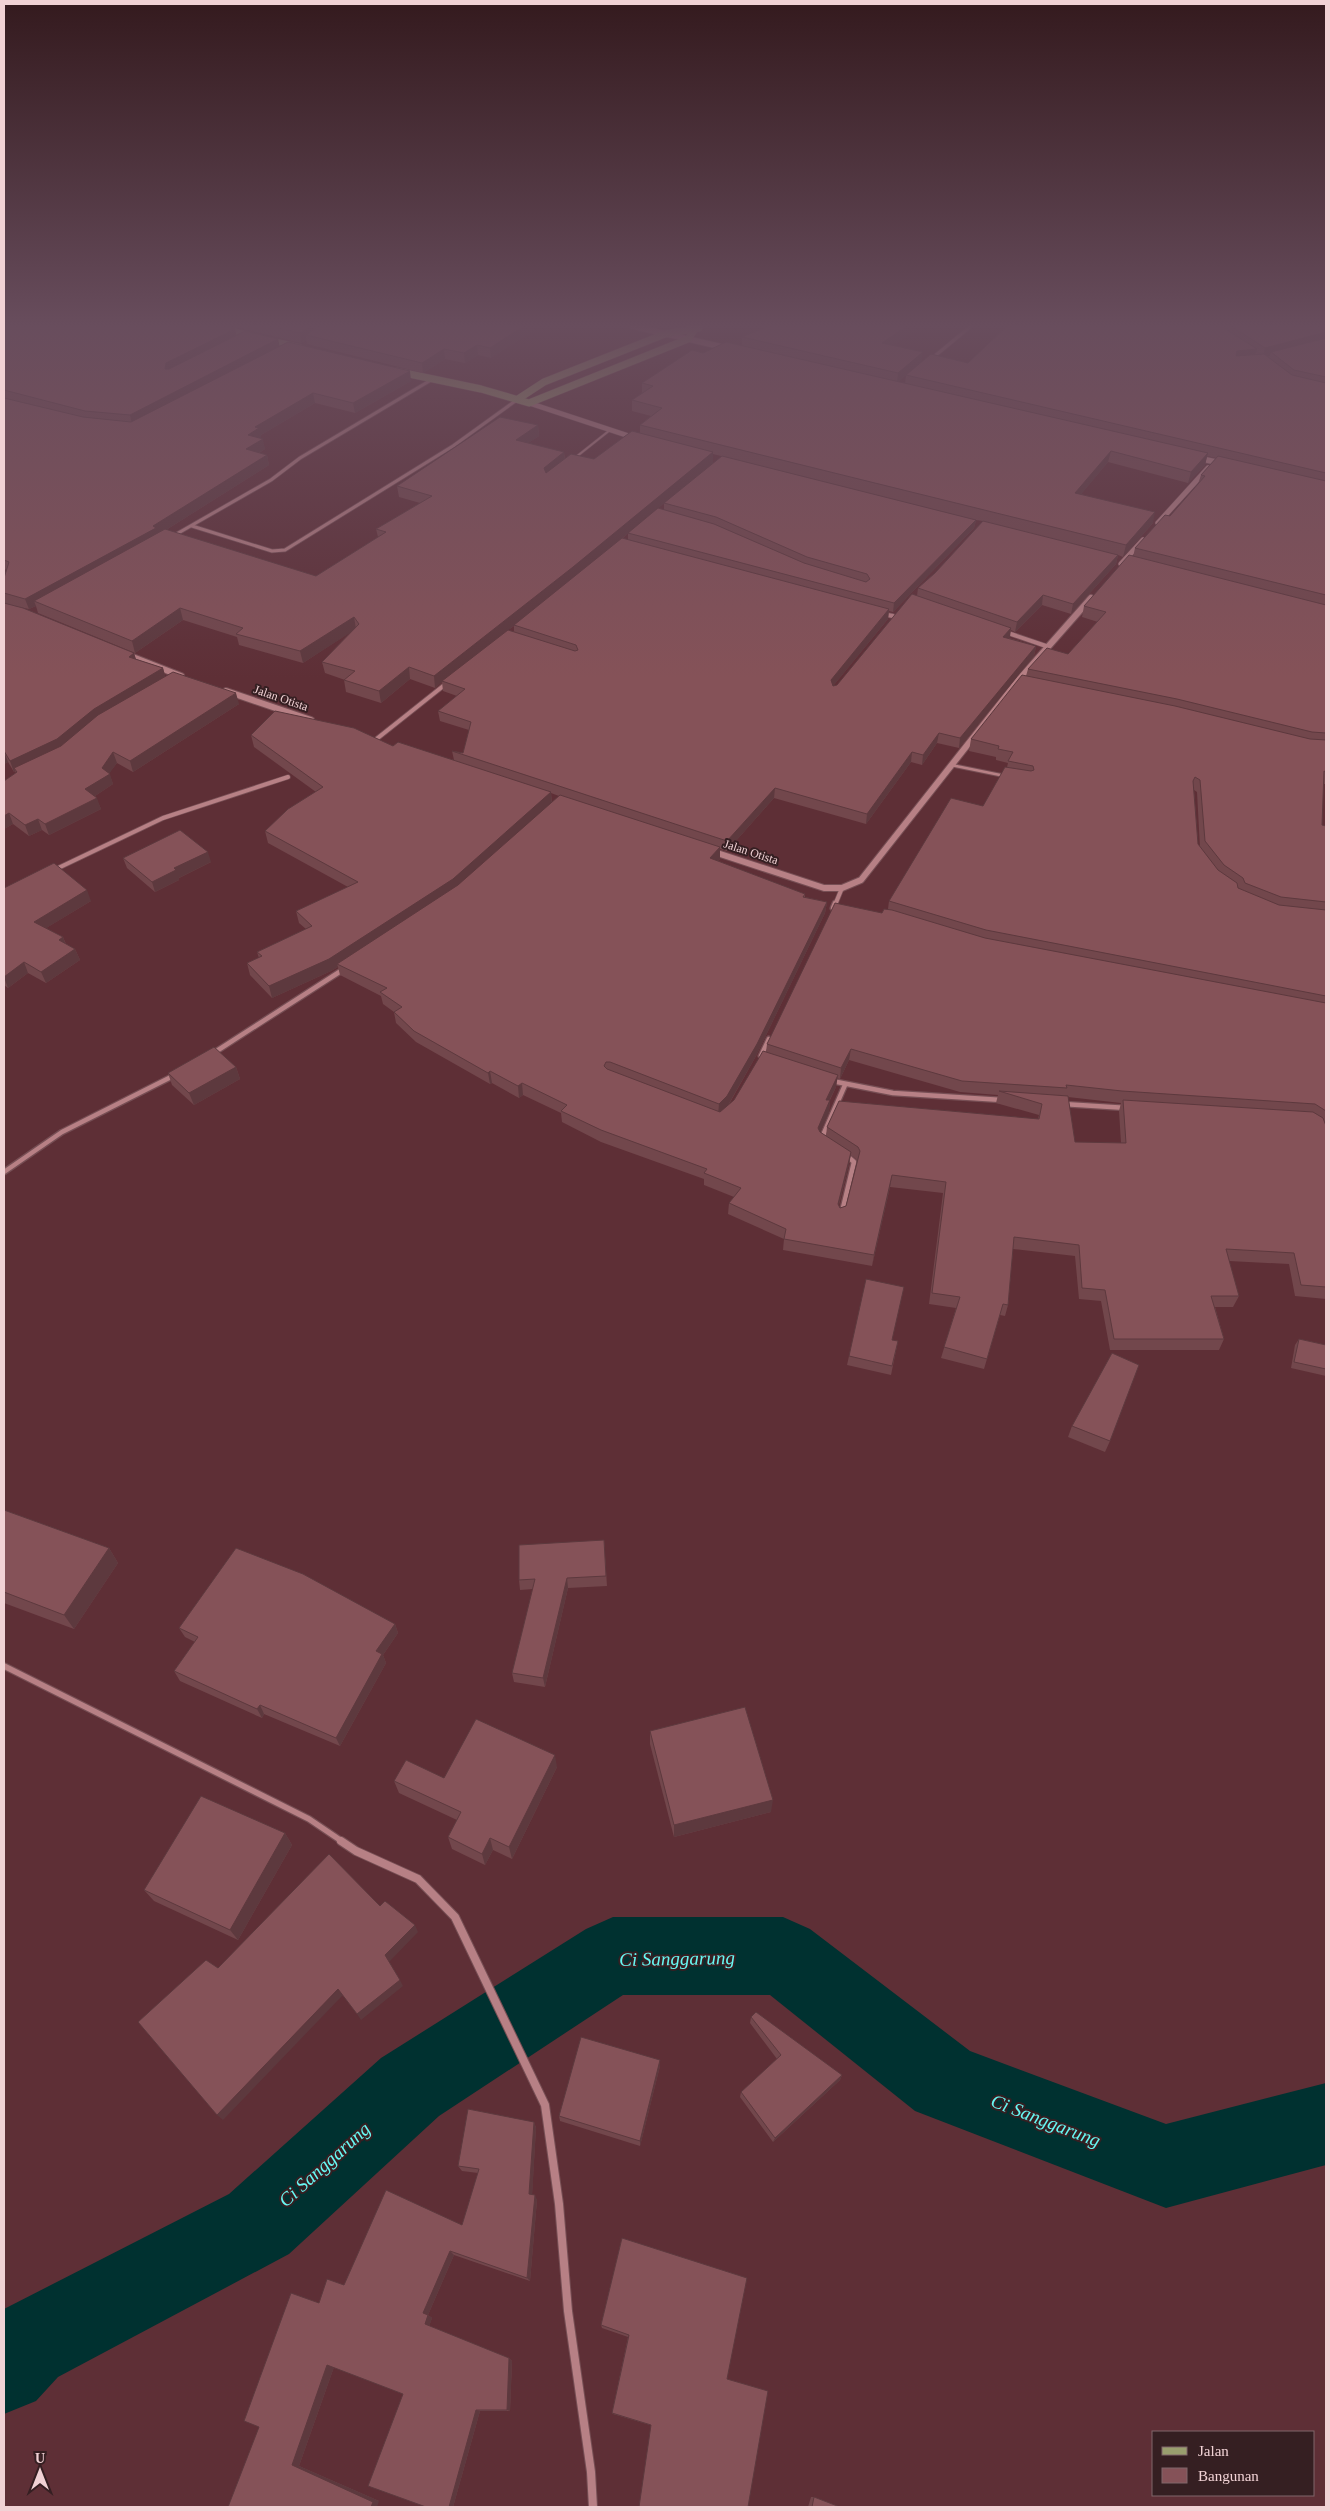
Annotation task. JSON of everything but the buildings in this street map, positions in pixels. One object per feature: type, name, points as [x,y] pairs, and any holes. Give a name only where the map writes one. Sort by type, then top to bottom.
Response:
[{"type":"main road","points":[[1185,455],[1232,466]]},
{"type":"street","points":[[166,540],[271,480],[300,458],[325,443]]},
{"type":"street","points":[[192,526],[272,551],[285,550],[458,443]]},
{"type":"street","points":[[1156,526],[1214,461]]},
{"type":"street","points":[[1117,568],[1149,533]]},
{"type":"street","points":[[1114,559],[1133,564]]},
{"type":"street","points":[[829,916],[842,888],[861,880],[1017,682],[1099,589]]},
{"type":"street","points":[[887,624],[898,611]]},
{"type":"street","points":[[877,612],[893,616]]},
{"type":"street","points":[[1002,631],[1049,647]]},
{"type":"street","points":[[117,650],[189,679]]},
{"type":"street","points":[[172,680],[180,676]]},
{"type":"street","points":[[374,741],[452,679]]},
{"type":"street","points":[[1017,682],[1027,684]]},
{"type":"street","name":"Jalan Otista","points":[[216,688],[318,722]]},
{"type":"street","points":[[365,738],[384,744]]},
{"type":"street","points":[[48,872],[163,818],[288,777]]},
{"type":"street","name":"Jalan Otista","points":[[701,847],[824,888],[842,888]]},
{"type":"street","points":[[834,907],[843,909]]},
{"type":"street","points":[[209,1056],[347,967]]},
{"type":"street","points":[[756,1065],[773,1031]]},
{"type":"street","points":[[760,1058],[770,1061]]},
{"type":"street","points":[[4,1172],[62,1132],[184,1071]]},
{"type":"street","points":[[826,1079],[845,1085],[909,1093],[1006,1100]]},
{"type":"street","points":[[826,1146],[822,1138],[845,1085]]},
{"type":"street","points":[[1055,1103],[1133,1109]]},
{"type":"street","points":[[839,1151],[854,1162],[851,1180],[840,1216]]},
{"type":"street","points":[[4,1666],[308,1819],[356,1851],[418,1879],[455,1917],[545,2105],[559,2204],[568,2311],[591,2472],[593,2507]]},
{"type":"lane","points":[[575,458],[594,443]]},
{"type":"lane","points":[[951,765],[1010,777]]},
{"type":"waterway","name":"Ci Sanggarung","points":[[4,2369],[26,2345],[259,2224],[410,2087],[613,1956],[783,1956],[944,2082],[1166,2166],[1326,2124]]}]
